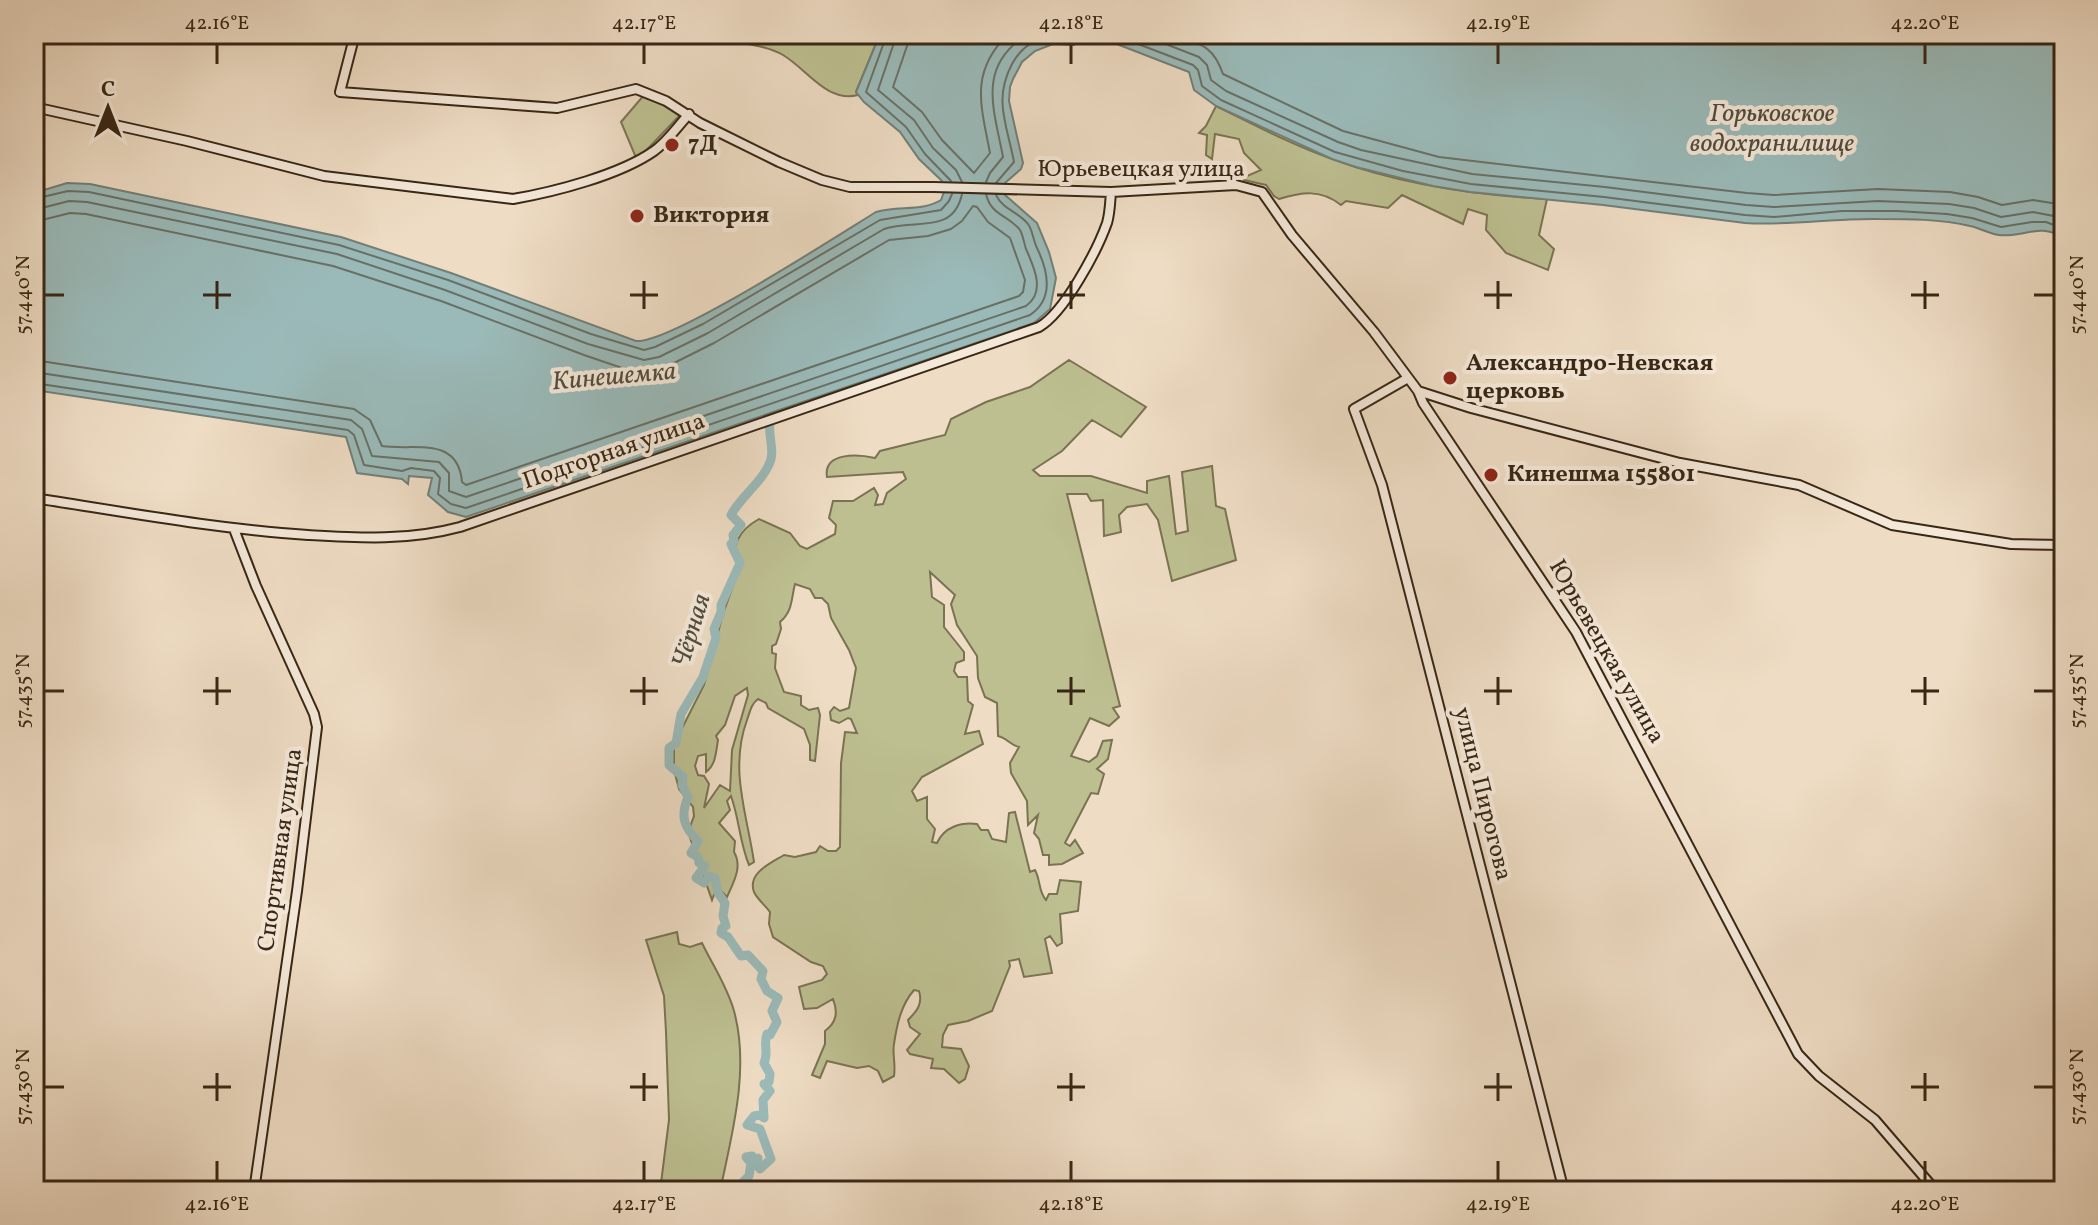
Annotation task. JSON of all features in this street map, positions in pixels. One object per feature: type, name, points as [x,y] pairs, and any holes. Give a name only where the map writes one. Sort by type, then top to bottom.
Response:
[{"type":"street","name":"Юрьевецкая улица","points":[[355,34],[340,92],[557,108],[629,89],[648,93],[779,162],[835,184],[864,188],[1111,192],[1236,185],[1262,192],[1292,235],[1374,332],[1418,391],[1576,632],[1798,1054],[1819,1076],[1875,1120],[1936,1191]]},
{"type":"street","points":[[34,107],[324,176],[513,199],[539,194],[628,165],[656,150],[689,114]]},
{"type":"street","name":"Подгорная улица","points":[[34,498],[234,529],[368,539],[398,539],[439,533],[1039,327],[1059,311],[1089,259],[1106,224],[1111,192]]},
{"type":"street","name":"улица Пирогова","points":[[1408,378],[1354,409],[1382,485],[1564,1191]]},
{"type":"street","points":[[1418,391],[1680,463],[1799,485],[1892,525],[1983,541],[2064,545]]},
{"type":"street","name":"Спортивная улица","points":[[234,529],[317,727],[254,1191]]},
{"type":"green space","points":[[717,34],[880,34],[856,92],[858,95],[847,96],[827,90],[777,52],[728,40]]},
{"type":"green space","points":[[644,95],[681,114],[637,160],[621,122]]},
{"type":"green space","points":[[1216,106],[1275,135],[1361,169],[1466,191],[1547,199],[1539,235],[1554,249],[1548,270],[1506,253],[1486,230],[1487,215],[1468,209],[1463,224],[1402,195],[1388,208],[1346,201],[1341,205],[1326,196],[1311,193],[1279,199],[1266,185],[1244,180],[1261,170],[1244,153],[1239,139],[1215,134],[1212,159],[1206,155],[1207,135],[1199,133]]},
{"type":"green space","points":[[1069,360],[1146,407],[1121,437],[1092,420],[1062,451],[1033,470],[1040,476],[1091,476],[1147,493],[1147,481],[1169,476],[1176,534],[1188,531],[1182,472],[1212,466],[1216,506],[1225,509],[1236,560],[1172,581],[1158,520],[1147,504],[1127,507],[1119,515],[1121,532],[1104,536],[1103,500],[1091,501],[1087,494],[1067,494],[1120,706],[1113,708],[1119,717],[1109,726],[1090,718],[1071,756],[1089,762],[1097,756],[1103,741],[1112,740],[1108,759],[1097,769],[1104,774],[1098,794],[1091,793],[1065,843],[1070,846],[1075,840],[1083,853],[1062,864],[1049,865],[1049,855],[1043,855],[1034,833],[1038,815],[1028,825],[1027,801],[1011,773],[1010,763],[1019,747],[998,736],[997,703],[985,697],[978,678],[977,656],[957,625],[951,604],[955,595],[930,572],[932,597],[944,605],[944,627],[964,652],[964,660],[956,663],[954,671],[958,677],[967,677],[968,701],[973,705],[965,734],[979,731],[983,744],[922,777],[912,791],[917,801],[927,797],[927,819],[935,829],[932,842],[937,843],[944,833],[959,825],[977,824],[981,830],[988,830],[992,839],[1006,842],[1009,813],[1015,812],[1030,872],[1035,870],[1043,897],[1046,900],[1049,894],[1057,894],[1060,880],[1081,882],[1078,911],[1060,914],[1062,943],[1057,946],[1050,936],[1045,939],[1052,973],[1024,977],[1019,959],[1009,961],[1010,966],[992,1011],[948,1025],[942,1047],[961,1049],[969,1066],[965,1079],[959,1083],[944,1069],[931,1068],[933,1059],[910,1054],[907,1050],[920,1034],[910,1027],[908,1020],[920,1004],[919,991],[914,990],[898,1022],[894,1076],[883,1082],[878,1071],[869,1066],[857,1068],[827,1061],[820,1078],[812,1075],[825,1044],[825,1031],[835,1016],[835,1004],[833,999],[817,1008],[804,1009],[799,987],[822,980],[827,974],[823,966],[811,962],[773,937],[769,924],[770,912],[755,895],[753,885],[762,869],[784,855],[795,857],[816,852],[820,846],[828,851],[836,851],[840,847],[841,763],[845,732],[857,733],[851,719],[839,723],[831,720],[830,712],[834,707],[840,711],[849,708],[856,668],[831,618],[828,604],[822,598],[815,598],[810,589],[795,584],[789,609],[780,622],[781,629],[776,644],[772,646],[772,653],[776,654],[775,668],[784,692],[801,696],[801,705],[809,710],[818,708],[820,715],[815,761],[810,760],[810,745],[804,729],[758,699],[751,708],[742,738],[739,774],[754,862],[749,865],[746,857],[731,796],[727,801],[730,810],[719,823],[735,841],[734,852],[738,863],[727,897],[717,887],[712,900],[688,832],[694,816],[693,807],[679,789],[674,770],[674,744],[704,685],[740,566],[735,552],[742,533],[759,519],[790,533],[800,546],[807,549],[835,534],[836,525],[829,518],[833,501],[853,501],[874,488],[878,495],[875,505],[883,504],[887,493],[906,479],[903,472],[827,477],[830,463],[851,456],[875,458],[880,451],[945,435],[951,419],[986,402],[1030,387]],"holes":[[[747,688],[748,695],[732,750],[730,791],[720,785],[704,808],[709,784],[704,776],[698,775],[695,766],[698,756],[706,754],[706,772],[715,758],[716,736],[725,725],[735,696]]]},
{"type":"green space","points":[[677,932],[679,944],[690,947],[702,943],[728,993],[738,1033],[738,1101],[720,1191],[660,1191],[669,1120],[664,996],[646,940]]},
{"type":"water","name":"Кинешемка","points":[[880,34],[1078,34],[1074,45],[1053,44],[1035,51],[1022,62],[1010,87],[1009,101],[1023,163],[1021,169],[1005,183],[1004,194],[1037,223],[1056,278],[1050,309],[1034,323],[466,517],[448,512],[428,495],[432,478],[409,476],[408,484],[402,479],[357,473],[346,437],[34,390],[34,193],[67,183],[90,184],[341,237],[451,273],[636,341],[654,337],[717,308],[876,212],[926,206],[941,200],[944,192],[942,181],[919,159],[900,132],[856,92]]},
{"type":"water","name":"Горьковское водохранилище","points":[[1091,34],[2064,34],[2064,238],[2047,231],[1999,235],[1959,224],[1924,220],[1745,223],[1433,186],[1332,159],[1216,106],[1194,90],[1189,72]]},
{"type":"waterway","name":"Чёрная","points":[[741,1191],[742,1183],[749,1176],[751,1163],[746,1157],[752,1156],[753,1161],[758,1158],[760,1169],[771,1159],[760,1129],[747,1125],[754,1116],[764,1118],[763,1100],[770,1091],[764,1084],[769,1082],[770,1074],[764,1063],[766,1038],[777,1022],[772,1011],[778,998],[767,991],[761,979],[763,971],[748,955],[741,956],[728,937],[721,933],[726,926],[723,916],[725,903],[718,893],[715,878],[709,876],[704,883],[696,878],[705,866],[691,853],[698,841],[685,821],[688,797],[682,785],[683,777],[669,765],[669,748],[676,743],[681,714],[703,677],[716,638],[714,629],[721,605],[740,563],[731,544],[733,535],[741,525],[731,515],[768,467],[772,455],[770,424]]},
{"type":"place","name":"7Д","points":[[672,145]]},
{"type":"place","name":"Виктория","points":[[637,216]]},
{"type":"place","name":"Александро-Невская церковь","points":[[1450,378]]},
{"type":"place","name":"Кинешма 155801","points":[[1491,475]]}]
